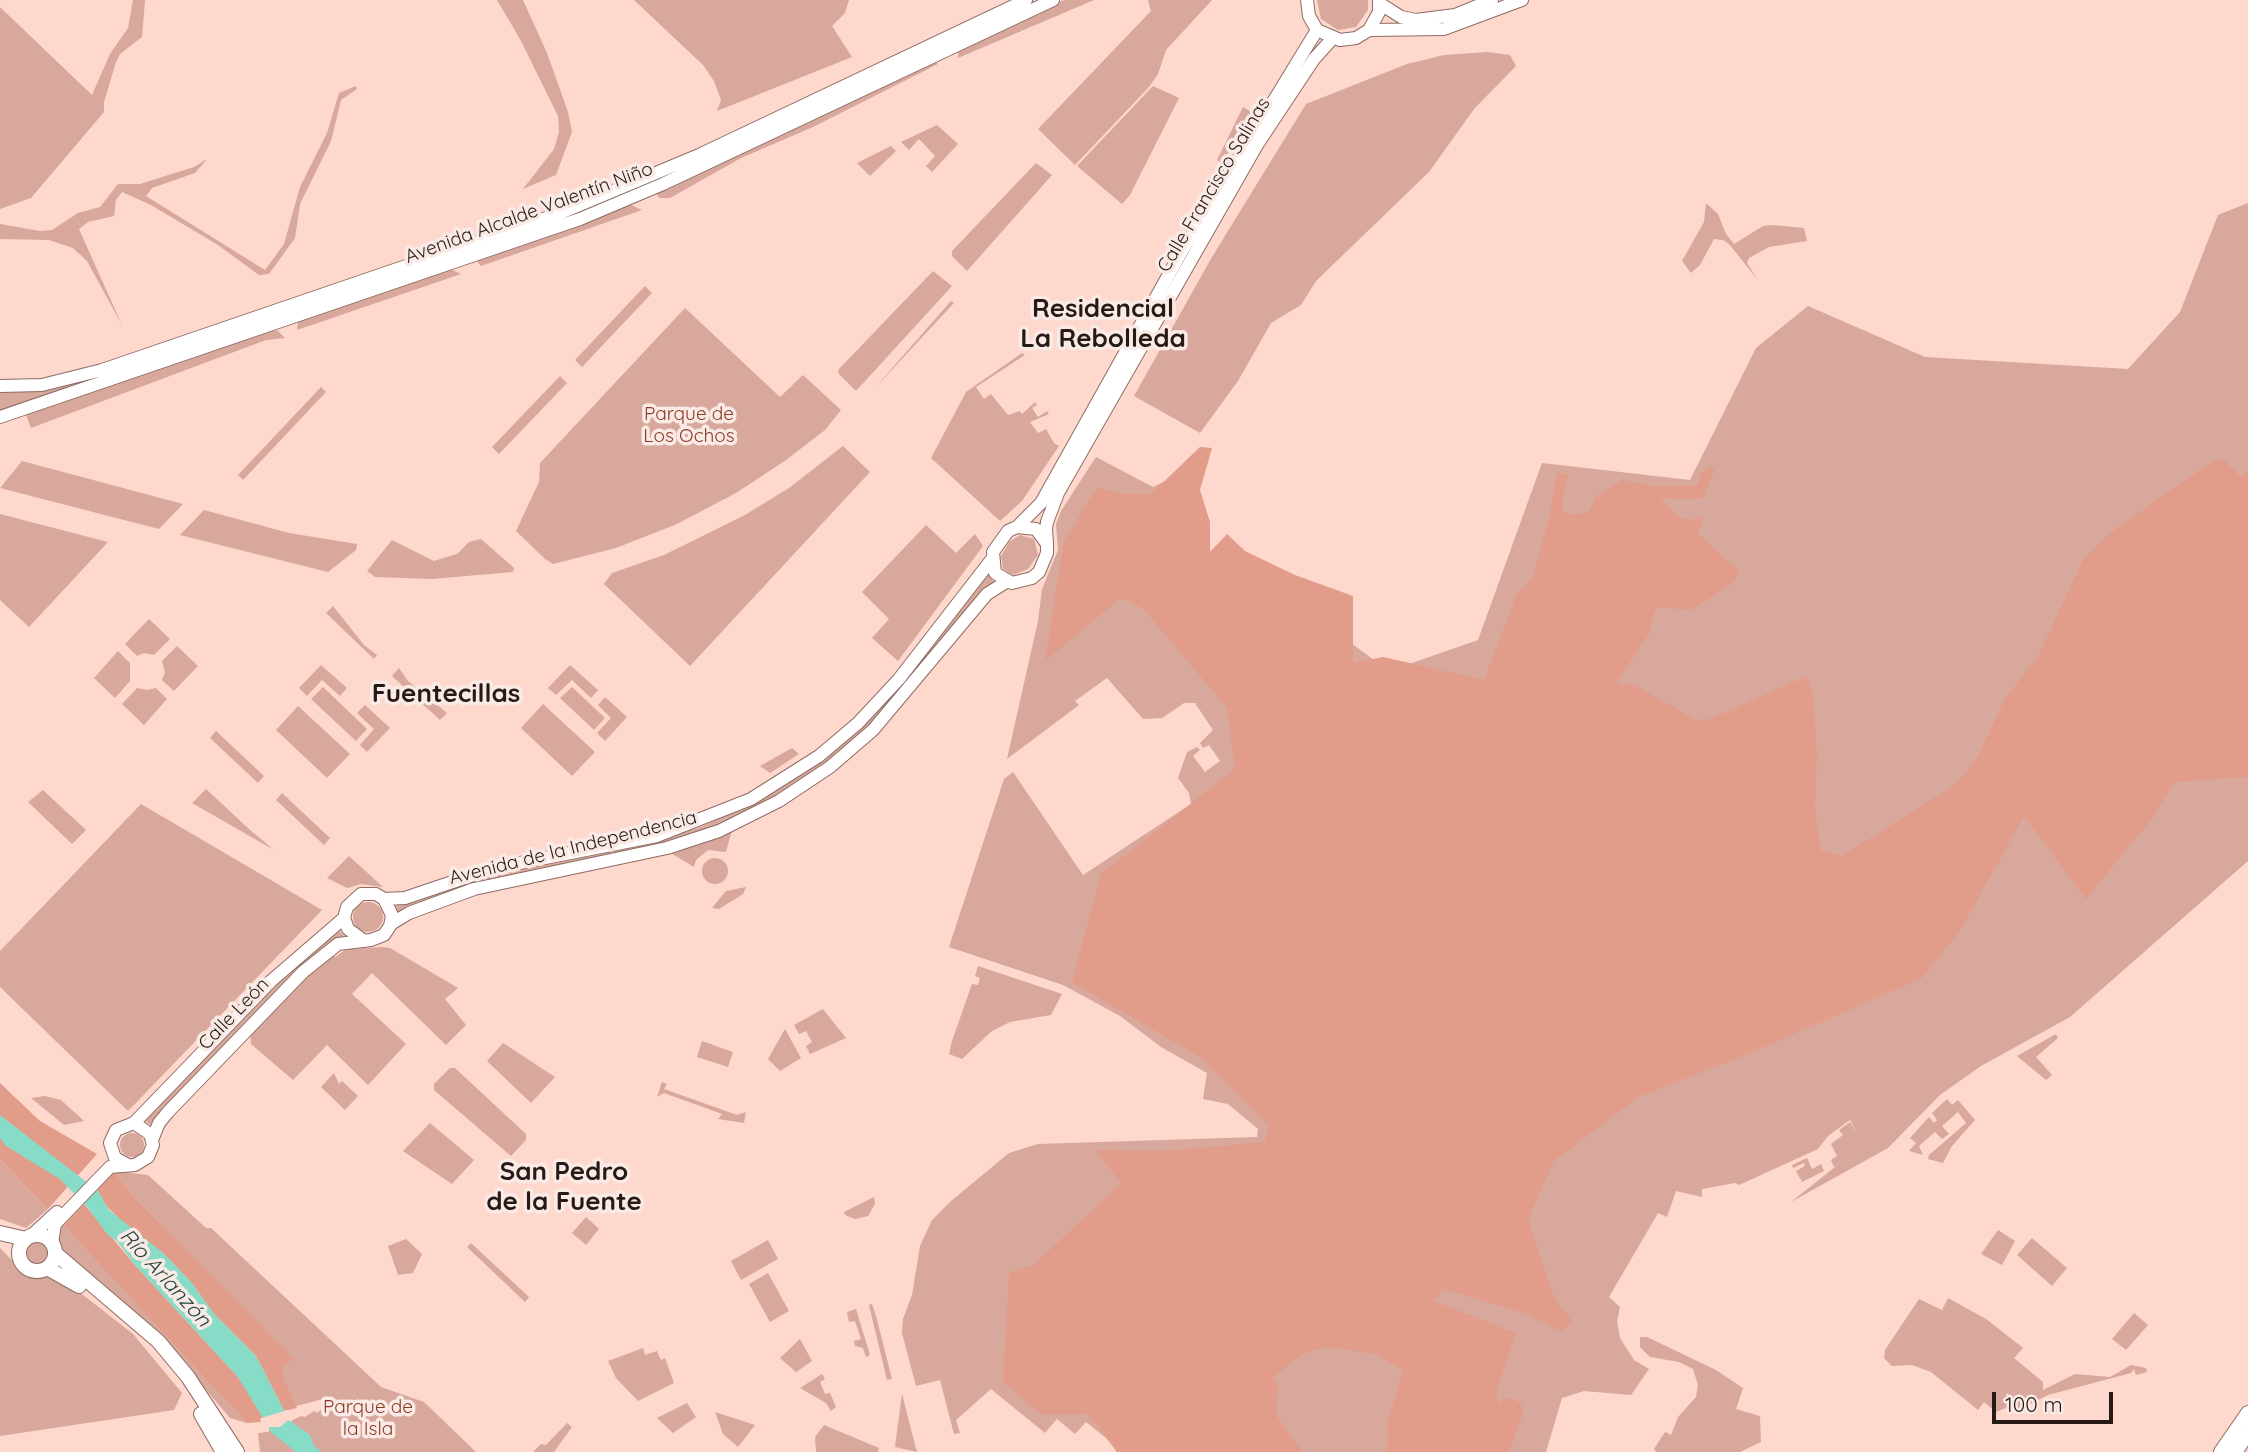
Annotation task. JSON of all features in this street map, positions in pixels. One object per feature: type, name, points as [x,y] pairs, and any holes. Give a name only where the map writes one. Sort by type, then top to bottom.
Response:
[{"type":"main road","name":"Avenida Alcalde Valentín Niño","points":[[0,386],[43,385],[102,370],[558,214],[699,155],[1026,0]]},
{"type":"main road","name":"Avenida Alcalde Valentín Niño","points":[[0,417],[580,219],[707,164],[1053,0]]},
{"type":"main road","points":[[1306,0],[1308,16],[1317,30],[1332,39],[1356,38],[1369,30],[1375,22],[1379,1],[1401,17],[1416,20],[1455,15],[1492,0]]},
{"type":"main road","points":[[1369,30],[1416,31],[1454,27],[1522,0]]},
{"type":"main road","name":"Calle Francisco Salinas","points":[[1017,527],[1041,503],[1182,251],[1317,30]]},
{"type":"main road","name":"Calle Francisco Salinas","points":[[1047,544],[1046,522],[1058,493],[1258,145],[1314,59],[1332,39]]},
{"type":"main road","points":[[1017,527],[1036,529],[1047,544],[1045,562],[1037,574],[1023,582],[1006,582],[995,573],[992,559],[1000,539],[1017,527]]},
{"type":"main road","name":"Avenida de la Independencia","points":[[384,899],[405,898],[494,868],[657,836],[751,799],[819,757],[858,723],[912,664],[992,559]]},
{"type":"main road","name":"Avenida de la Independencia","points":[[391,923],[414,911],[474,889],[667,848],[719,831],[772,805],[830,767],[873,730],[911,689],[979,603],[992,590],[1006,582]]},
{"type":"main road","points":[[361,894],[376,894],[384,899],[390,906],[391,923],[380,938],[363,940],[348,929],[344,918],[351,901],[361,894]]},
{"type":"main road","name":"Calle León","points":[[134,1124],[271,981],[344,918]]},
{"type":"main road","name":"Calle León","points":[[152,1140],[168,1112],[272,1000],[338,944],[363,940]]},
{"type":"main road","points":[[18,1255],[28,1237],[57,1217],[107,1164],[111,1139],[116,1130],[134,1124],[145,1129],[152,1140],[149,1157],[139,1164],[128,1166],[107,1164]]},
{"type":"main road","points":[[111,1149],[115,1158],[128,1166]]},
{"type":"main road","points":[[47,1268],[57,1217]]},
{"type":"main road","points":[[0,1233],[42,1236],[72,1271],[114,1301],[158,1341],[188,1377],[237,1452]]},
{"type":"main road","points":[[0,1243],[18,1255],[27,1269],[39,1271],[47,1268],[67,1278],[103,1303],[150,1346],[187,1392],[223,1452]]},
{"type":"main road","points":[[2221,1452],[2247,1415]]},
{"type":"main road","points":[[2235,1452],[2248,1433]]},
{"type":"green space","points":[[133,0],[145,0],[142,37],[120,54],[104,102],[104,112],[31,198],[0,209],[0,7],[92,95],[110,54],[128,28]]},
{"type":"green space","points":[[497,0],[523,0],[547,53],[568,112],[572,132],[556,175],[523,189],[554,149],[559,132],[558,116],[520,39]]},
{"type":"green space","points":[[634,0],[849,0],[845,13],[832,26],[852,57],[717,111],[721,100],[714,81],[703,65]]},
{"type":"green space","points":[[1038,0],[1043,0],[691,167],[575,215],[0,412],[0,391],[33,390],[604,202],[680,169]]},
{"type":"green space","points":[[1064,0],[1094,0],[958,58],[958,51]]},
{"type":"green space","points":[[1148,0],[1212,0],[1166,50],[1158,74],[1149,87],[1075,165],[1038,129],[1151,11]]},
{"type":"green space","points":[[1317,0],[1368,0],[1368,10],[1356,27],[1338,30],[1321,19]]},
{"type":"green space","points":[[1487,52],[1510,55],[1516,66],[1474,109],[1429,172],[1316,281],[1301,305],[1271,323],[1238,381],[1200,433],[1134,396],[1212,257],[1306,104],[1407,64],[1444,55]]},
{"type":"green space","points":[[934,60],[938,64],[813,127],[741,158],[670,198],[659,198],[656,192]]},
{"type":"green space","points":[[356,86],[357,89],[341,100],[331,141],[300,204],[295,238],[269,274],[259,275],[218,245],[151,205],[122,192],[116,200],[114,216],[88,222],[79,229],[122,325],[87,261],[73,248],[49,240],[0,239],[0,224],[40,231],[52,230],[78,213],[100,207],[118,184],[140,184],[194,167],[207,159],[195,173],[152,188],[146,196],[265,270],[284,244],[300,187],[327,133],[339,93]]},
{"type":"green space","points":[[1153,86],[1179,98],[1130,195],[1122,204],[1077,166]]},
{"type":"green space","points":[[1243,107],[1253,113],[1222,163],[1217,160]]},
{"type":"green space","points":[[937,125],[958,144],[932,172],[926,166],[935,156],[919,139],[909,150],[901,142]]},
{"type":"green space","points":[[891,146],[896,151],[870,176],[857,163]]},
{"type":"green space","points":[[1036,163],[1052,175],[967,271],[952,256],[952,251]]},
{"type":"green space","points":[[1706,203],[1718,214],[1726,234],[1734,244],[1763,226],[1773,225],[1804,228],[1807,241],[1769,247],[1749,258],[1747,263],[1758,280],[1729,244],[1714,239],[1700,265],[1691,273],[1682,261],[1704,222]]},
{"type":"green space","points":[[2248,203],[2248,861],[2070,1017],[1981,1066],[1940,1095],[1888,1148],[1791,1202],[1840,1163],[1834,1167],[1831,1160],[1837,1156],[1831,1144],[1843,1135],[1839,1130],[1850,1122],[1857,1133],[1850,1120],[1828,1136],[1818,1149],[1739,1185],[1735,1183],[1702,1189],[1702,1197],[1676,1191],[1667,1217],[1658,1213],[1609,1297],[1620,1307],[1617,1321],[1620,1338],[1634,1360],[1649,1369],[1631,1395],[1584,1391],[1562,1398],[1546,1452],[1117,1452],[1111,1442],[1086,1422],[1075,1434],[1057,1419],[1045,1433],[991,1389],[956,1420],[960,1433],[954,1434],[940,1380],[916,1386],[902,1333],[920,1246],[932,1220],[951,1201],[1009,1153],[1038,1144],[1257,1137],[1258,1129],[1228,1104],[1203,1099],[1207,1073],[1161,1047],[1120,1016],[1063,985],[949,947],[1004,779],[1013,772],[1083,875],[1191,804],[1189,793],[1178,778],[1187,752],[1197,747],[1200,750],[1193,756],[1205,772],[1220,761],[1209,745],[1203,748],[1200,743],[1213,730],[1195,703],[1184,703],[1162,718],[1143,719],[1107,678],[1075,701],[1079,705],[1007,759],[1038,621],[1042,589],[1058,550],[1056,524],[1061,511],[1096,457],[1153,487],[1180,474],[1192,568],[1313,615],[1389,671],[1478,640],[1542,463],[1690,480],[1756,348],[1808,306],[1925,357],[2128,369],[2180,312],[2218,215]]},
{"type":"green space","points":[[629,204],[642,210],[481,266],[476,260]]},
{"type":"green space","points":[[450,269],[461,274],[297,330],[298,321]]},
{"type":"green space","points":[[933,271],[952,286],[856,391],[838,373],[839,369]]},
{"type":"green space","points":[[645,286],[652,293],[582,367],[575,360]]},
{"type":"green space","points":[[951,301],[954,303],[873,390]]},
{"type":"green space","name":"Parque de Los Ochos","points":[[685,308],[780,397],[803,375],[841,410],[825,430],[736,493],[677,524],[616,548],[553,564],[516,531],[539,482],[540,463]]},
{"type":"green space","points":[[270,330],[278,331],[285,338],[266,340],[31,428],[26,415]]},
{"type":"green space","points":[[1022,353],[1025,355],[976,387],[984,399],[991,394],[1008,415],[1020,411],[1022,414],[1035,402],[1037,405],[1032,408],[1038,417],[1047,411],[1049,414],[1030,422],[1038,433],[1046,429],[1054,443],[1059,446],[1022,501],[1000,521],[931,458],[966,392]]},
{"type":"green space","points":[[560,376],[567,383],[499,454],[492,447]]},
{"type":"green space","points":[[321,387],[326,392],[243,480],[238,475]]},
{"type":"green space","points":[[843,446],[870,472],[690,666],[604,584],[612,573],[664,555],[745,515],[789,488]]},
{"type":"green space","points":[[22,461],[183,504],[159,529],[0,488]]},
{"type":"green space","points":[[204,510],[289,533],[357,544],[356,550],[328,572],[180,535]]},
{"type":"green space","points":[[0,514],[108,542],[29,627],[0,600]]},
{"type":"green space","points":[[926,525],[956,553],[975,534],[983,546],[898,661],[872,638],[889,619],[862,592]]},
{"type":"green space","points":[[1020,535],[1034,539],[1038,555],[1028,569],[1013,575],[1003,569],[1001,556],[1009,542]]},
{"type":"green space","points":[[481,539],[514,568],[513,572],[432,579],[375,577],[367,571],[392,540],[434,561],[457,554],[469,542]]},
{"type":"green space","points":[[987,574],[995,583],[887,710],[830,761],[761,806],[692,836],[443,895],[397,913],[396,906],[484,876],[647,843],[701,827],[756,802],[823,759]]},
{"type":"green space","points":[[333,606],[364,645],[377,655],[374,659],[326,613]]},
{"type":"green space","points":[[149,619],[170,639],[154,655],[144,653],[137,656],[125,644]]},
{"type":"green space","points":[[177,646],[198,666],[174,691],[162,680],[165,672],[162,661]]},
{"type":"green space","points":[[118,651],[130,663],[130,681],[115,698],[94,678]]},
{"type":"green space","points":[[321,665],[347,688],[340,696],[322,680],[307,696],[299,688]]},
{"type":"green space","points":[[570,665],[598,690],[591,698],[572,680],[556,695],[548,688]]},
{"type":"green space","points":[[399,668],[408,681],[447,713],[440,720],[392,676]]},
{"type":"green space","points":[[323,687],[367,729],[356,741],[311,699]]},
{"type":"green space","points":[[572,687],[605,718],[594,730],[560,698]]},
{"type":"green space","points":[[137,688],[156,688],[167,699],[144,725],[122,704]]},
{"type":"green space","points":[[605,697],[627,717],[605,741],[597,733],[611,718],[598,705]]},
{"type":"green space","points":[[543,704],[595,752],[572,776],[521,728]]},
{"type":"green space","points":[[365,705],[390,728],[367,752],[360,745],[374,729],[357,713]]},
{"type":"green space","points":[[298,706],[350,754],[327,778],[276,730]]},
{"type":"green space","points":[[216,731],[264,776],[258,783],[210,738]]},
{"type":"green space","points":[[792,748],[799,754],[770,773],[760,766]]},
{"type":"green space","points":[[206,789],[249,829],[274,850],[192,803]]},
{"type":"green space","points":[[43,790],[86,830],[72,844],[28,802]]},
{"type":"green space","points":[[282,793],[330,838],[324,845],[276,800]]},
{"type":"green space","points":[[141,804],[322,910],[128,1111],[0,987],[0,951]]},
{"type":"green space","points":[[732,830],[726,852],[708,850],[696,860],[694,867],[669,852]]},
{"type":"green space","points":[[349,856],[383,887],[361,884],[347,888],[327,878]]},
{"type":"green space","points":[[715,858],[724,862],[728,871],[724,880],[715,884],[706,880],[702,871],[706,862]]},
{"type":"green space","points":[[746,887],[743,894],[719,909],[712,908],[726,891]]},
{"type":"green space","points":[[368,902],[379,906],[383,917],[379,928],[368,932],[357,928],[353,917],[357,906]]},
{"type":"green space","points":[[339,930],[344,936],[302,966],[273,994],[151,1125],[145,1121],[269,990]]},
{"type":"green space","points":[[390,948],[458,988],[445,999],[466,1025],[446,1045],[372,973],[352,994],[406,1044],[368,1085],[327,1045],[293,1080],[251,1044],[250,1032],[304,977],[333,955],[335,957],[347,949]]},
{"type":"green space","points":[[978,966],[1062,994],[1051,1015],[1010,1022],[992,1031],[962,1059],[949,1054],[972,984],[978,985],[980,978],[975,976]]},
{"type":"green space","points":[[823,1009],[846,1038],[810,1054],[806,1046],[812,1042],[806,1031],[799,1034],[794,1025]]},
{"type":"green space","points":[[785,1029],[801,1058],[780,1071],[768,1059]]},
{"type":"green space","points":[[2056,1034],[2058,1038],[2036,1057],[2052,1075],[2046,1080],[2017,1056]]},
{"type":"green space","points":[[702,1041],[733,1052],[728,1067],[697,1057]]},
{"type":"green space","points":[[503,1043],[555,1077],[531,1103],[487,1061]]},
{"type":"green space","points":[[450,1068],[455,1068],[526,1134],[526,1140],[511,1156],[434,1090],[434,1084]]},
{"type":"green space","points":[[334,1073],[339,1084],[342,1081],[358,1096],[345,1110],[321,1087]]},
{"type":"green space","points":[[662,1082],[667,1084],[664,1089],[737,1115],[746,1112],[744,1123],[718,1119],[722,1114],[664,1093],[657,1097]]},
{"type":"green space","points":[[45,1096],[61,1100],[84,1121],[64,1125],[31,1098]]},
{"type":"green space","points":[[1947,1099],[1952,1105],[1958,1100],[1975,1120],[1952,1146],[1943,1163],[1928,1159],[1929,1155],[1966,1123],[1958,1112],[1942,1126],[1949,1134],[1942,1139],[1935,1132],[1919,1146],[1923,1155],[1909,1151],[1916,1143],[1910,1138],[1929,1117],[1934,1123],[1937,1120],[1932,1113]]},
{"type":"green space","points":[[430,1123],[474,1160],[452,1184],[403,1151]]},
{"type":"green space","points":[[132,1133],[141,1136],[144,1145],[141,1154],[132,1157],[123,1154],[120,1145],[123,1136]]},
{"type":"green space","points":[[1807,1158],[1812,1169],[1821,1164],[1824,1171],[1802,1182],[1796,1171],[1805,1166],[1804,1163],[1793,1168],[1792,1165]]},
{"type":"green space","points":[[0,1160],[48,1209],[26,1228],[0,1219]]},
{"type":"green space","name":"Parque de la Isla","points":[[114,1171],[148,1175],[206,1228],[211,1228],[381,1387],[424,1402],[476,1452],[260,1452],[258,1433],[268,1432],[269,1427],[280,1426],[314,1411],[317,1413],[326,1406],[323,1399],[296,1406],[283,1374],[283,1366],[293,1359],[135,1198]]},
{"type":"green space","points":[[874,1197],[875,1204],[868,1216],[855,1219],[845,1215],[844,1212]]},
{"type":"green space","points":[[586,1217],[599,1229],[586,1245],[572,1233]]},
{"type":"green space","points":[[61,1222],[106,1267],[247,1423],[230,1418],[179,1358],[61,1252],[57,1242]]},
{"type":"green space","points":[[1998,1230],[2015,1241],[2002,1265],[1981,1254]]},
{"type":"green space","points":[[2032,1238],[2067,1268],[2052,1286],[2017,1255]]},
{"type":"green space","points":[[406,1239],[422,1254],[413,1273],[398,1275],[388,1246]]},
{"type":"green space","points":[[768,1240],[778,1259],[741,1280],[731,1261]]},
{"type":"green space","points":[[33,1243],[41,1243],[47,1253],[41,1263],[33,1263],[27,1257],[27,1249]]},
{"type":"green space","points":[[471,1243],[529,1297],[525,1302],[467,1247]]},
{"type":"green space","points":[[0,1248],[26,1275],[52,1277],[78,1291],[133,1334],[182,1393],[174,1410],[0,1436]]},
{"type":"green space","points":[[768,1273],[789,1311],[770,1322],[749,1284]]},
{"type":"green space","points":[[1948,1298],[1986,1319],[2023,1348],[2014,1358],[2043,1382],[2043,1390],[2075,1374],[2110,1377],[2131,1365],[2146,1368],[2147,1372],[2136,1375],[2134,1369],[2131,1373],[2048,1395],[2018,1410],[2015,1404],[1996,1412],[1984,1402],[1978,1410],[1931,1372],[1912,1365],[1892,1366],[1884,1358],[1885,1350],[1919,1299],[1942,1310]]},
{"type":"green space","points":[[872,1304],[892,1379],[887,1380],[869,1305]]},
{"type":"green space","points":[[856,1309],[870,1355],[866,1357],[863,1348],[855,1346],[854,1341],[861,1339],[855,1321],[849,1322],[847,1312]]},
{"type":"green space","points":[[2134,1313],[2148,1325],[2126,1350],[2112,1339]]},
{"type":"green space","points":[[1640,1337],[1647,1337],[1716,1370],[1743,1388],[1736,1409],[1760,1416],[1761,1442],[1740,1452],[1656,1452],[1654,1449],[1665,1432],[1671,1435],[1678,1417],[1696,1397],[1698,1385],[1693,1369],[1679,1362],[1650,1357],[1640,1347]]},
{"type":"green space","points":[[800,1339],[812,1361],[796,1372],[780,1358]]},
{"type":"green space","points":[[643,1348],[645,1355],[657,1351],[661,1360],[665,1358],[674,1383],[638,1401],[616,1378],[608,1361]]},
{"type":"green space","points":[[822,1374],[825,1379],[820,1382],[825,1394],[830,1393],[836,1407],[831,1411],[826,1403],[800,1388]]},
{"type":"green space","points":[[902,1394],[915,1445],[917,1452],[895,1447]]},
{"type":"green space","points":[[687,1403],[696,1417],[673,1433],[657,1418]]},
{"type":"green space","points":[[715,1412],[755,1425],[738,1447],[723,1434]]},
{"type":"green space","points":[[567,1423],[572,1427],[554,1452],[533,1452],[541,1444],[546,1445]]},
{"type":"green space","points":[[824,1425],[879,1448],[878,1452],[816,1452],[815,1437]]},
{"type":"shaded area","points":[[1200,447],[1212,448],[1200,490],[1210,522],[1210,552],[1227,534],[1245,551],[1295,575],[1353,596],[1353,663],[1383,657],[1484,680],[1517,594],[1533,577],[1550,514],[1557,473],[1568,474],[1562,503],[1564,512],[1573,515],[1588,512],[1597,495],[1622,480],[1659,487],[1698,485],[1700,475],[1709,467],[1715,469],[1703,499],[1660,499],[1678,516],[1692,520],[1704,516],[1698,534],[1740,572],[1732,584],[1689,610],[1657,607],[1650,623],[1651,630],[1616,684],[1635,685],[1696,720],[1710,719],[1807,676],[1813,694],[1817,754],[1815,810],[1821,850],[1842,856],[1947,790],[1964,775],[1977,758],[2005,699],[2038,656],[2083,560],[2114,530],[2213,461],[2223,459],[2241,477],[2248,471],[2248,777],[2174,782],[2154,816],[2086,899],[2024,816],[1961,929],[1922,978],[1746,1055],[1640,1096],[1554,1161],[1528,1219],[1555,1300],[1572,1321],[1563,1332],[1527,1314],[1443,1289],[1434,1301],[1516,1333],[1496,1393],[1498,1404],[1505,1398],[1512,1399],[1520,1403],[1524,1411],[1509,1452],[1385,1452],[1389,1439],[1387,1424],[1403,1370],[1374,1354],[1327,1347],[1303,1354],[1273,1377],[1278,1385],[1277,1417],[1303,1452],[1117,1452],[1088,1414],[1042,1415],[1003,1382],[1009,1273],[1035,1264],[1121,1183],[1095,1150],[1163,1151],[1265,1142],[1268,1125],[1200,1057],[1072,982],[1101,874],[1235,769],[1227,708],[1143,608],[1121,598],[1045,661],[1064,541],[1097,488],[1127,494],[1151,494]]},
{"type":"shaded area","points":[[0,1083],[40,1121],[97,1154],[48,1209],[0,1160]]},
{"type":"shaded area","points":[[114,1171],[135,1198],[294,1359],[283,1366],[283,1374],[297,1408],[284,1411],[256,1356],[214,1314],[191,1282],[163,1253],[138,1236],[105,1205],[97,1190]]},
{"type":"shaded area","points":[[84,1204],[134,1264],[238,1377],[264,1417],[260,1419],[261,1422],[247,1423],[64,1225]]},
{"type":"water","name":"Río Arlanzón","points":[[0,1115],[98,1191],[109,1210],[163,1253],[191,1282],[214,1314],[256,1356],[289,1420],[310,1435],[314,1446],[322,1452],[296,1452],[272,1433],[238,1377],[134,1264],[118,1242],[107,1234],[88,1208],[60,1179],[6,1146],[0,1138]]},
{"type":"pier","points":[[288,1410],[292,1422],[288,1420],[280,1427],[269,1427],[269,1432],[266,1430],[261,1418]]},
{"type":"district","name":"Residencial La Rebolleda","points":[[1103,324]]},
{"type":"district","name":"Fuentecillas","points":[[446,694]]},
{"type":"district","name":"San Pedro de la Fuente","points":[[564,1187]]}]
